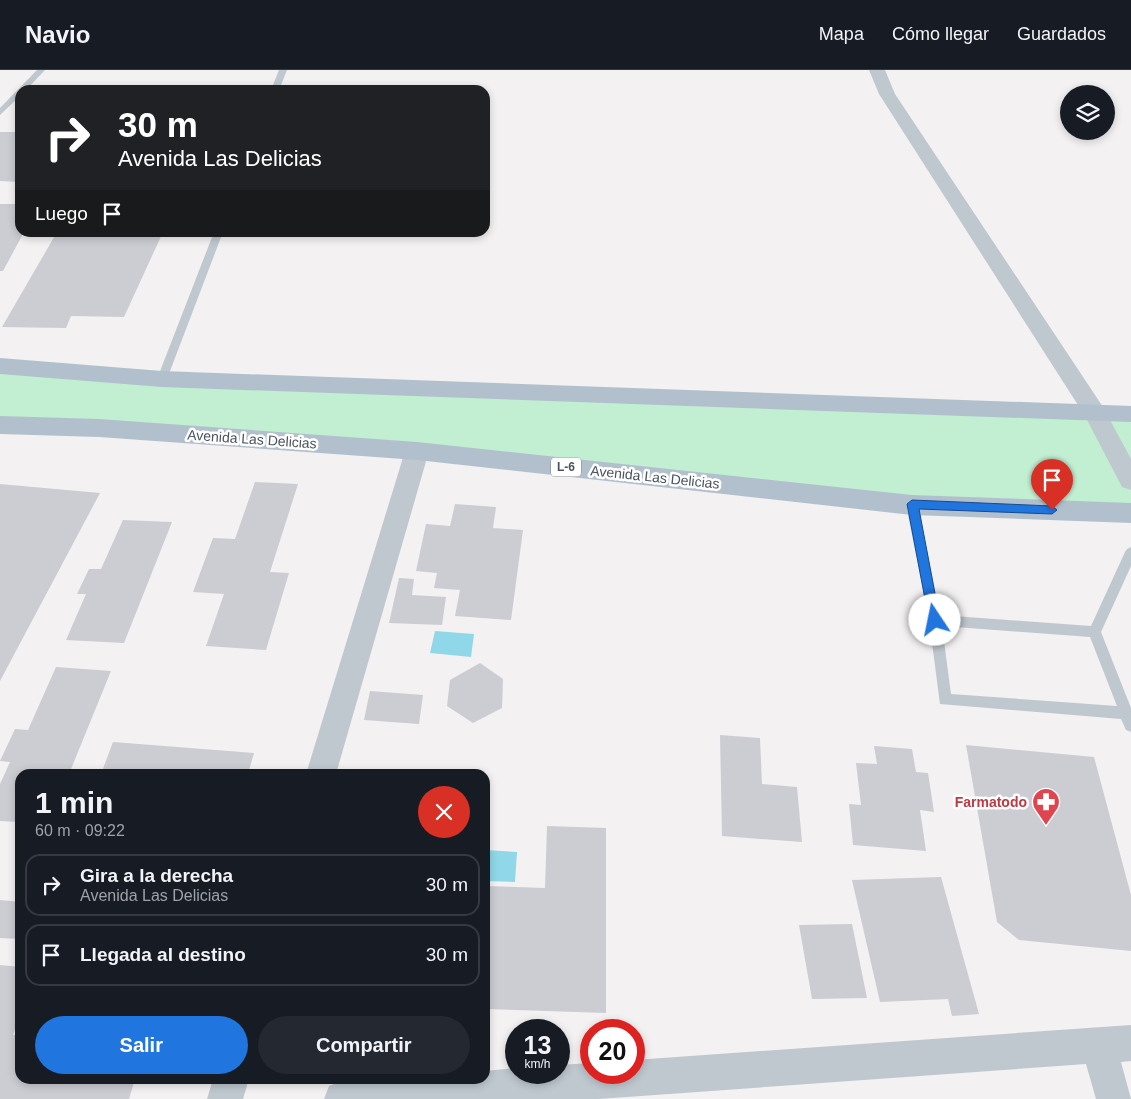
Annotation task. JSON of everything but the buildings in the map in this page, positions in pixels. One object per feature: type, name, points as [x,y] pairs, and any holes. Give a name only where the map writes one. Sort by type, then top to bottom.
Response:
[{"type":"main road","points":[[0,366],[162,378],[1131,414]]},
{"type":"main road","name":"Avenida Las Delicias","points":[[0,425],[99,428],[417,451],[912,504],[1131,513]]},
{"type":"street","points":[[877,70],[887,94],[1095,413],[1131,482]]},
{"type":"street","points":[[322,769],[417,451]]},
{"type":"street","points":[[342,1099],[1114,1044],[1114,1099]]},
{"type":"street","points":[[225,1099],[230,1084]]},
{"type":"lane","points":[[27,85],[41,70]]},
{"type":"lane","points":[[278,85],[283,70]]},
{"type":"lane","points":[[0,112],[15,97]]},
{"type":"lane","points":[[162,378],[217,237]]},
{"type":"lane","points":[[912,504],[935,620],[945,700],[1129,720],[1095,632],[1131,552]]},
{"type":"lane","points":[[935,620],[1095,632]]},
{"type":"green space","points":[[0,366],[1131,414],[1131,513],[912,505],[417,451],[0,427]]},
{"type":"water","points":[[435,631],[474,634],[471,657],[430,653]]},
{"type":"water","points":[[490,850],[517,852],[515,882],[490,881]]},
{"type":"place","name":"Farmatodo","points":[[1046,826]]},
{"type":"route","points":[[935,620],[912,504],[1052,510]]}]
